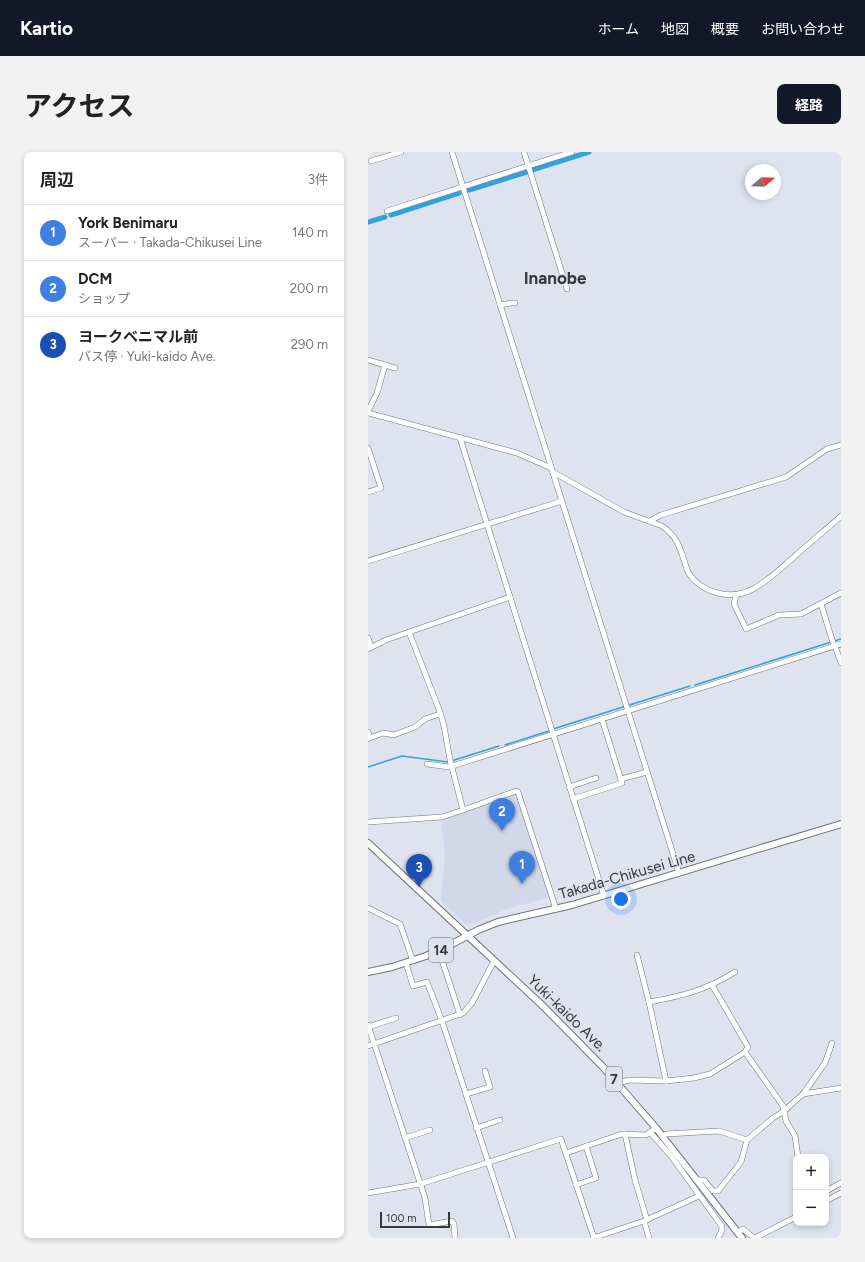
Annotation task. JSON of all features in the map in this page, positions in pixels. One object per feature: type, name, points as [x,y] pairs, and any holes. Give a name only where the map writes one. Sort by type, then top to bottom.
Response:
[{"type":"main road","name":"Takada-Chikusei Line","points":[[467,936],[498,922],[604,896],[841,824]]},
{"type":"main road","name":"Yuki-kaido Ave.","points":[[368,843],[543,1006],[618,1083],[663,1136],[673,1155],[696,1180],[742,1238]]},
{"type":"main road","name":"14","points":[[368,972],[409,962],[439,950],[467,936]]},
{"type":"street","points":[[371,161],[400,152]]},
{"type":"street","points":[[452,152],[679,873]]},
{"type":"street","points":[[524,152],[567,289]]},
{"type":"street","points":[[387,212],[572,152]]},
{"type":"street","points":[[500,305],[515,303]]},
{"type":"street","points":[[368,360],[395,368]]},
{"type":"street","points":[[385,365],[377,393],[368,412],[517,453],[552,470],[614,507],[662,526],[672,534],[678,543],[688,572],[701,586],[714,592],[736,595],[753,589],[773,575],[841,516]]},
{"type":"street","points":[[460,438],[604,896]]},
{"type":"street","points":[[650,521],[661,515],[786,477],[827,449],[841,445]]},
{"type":"street","points":[[368,448],[381,488],[368,492]]},
{"type":"street","points":[[368,561],[562,501]]},
{"type":"street","points":[[736,595],[734,604],[746,629],[779,615],[801,614],[841,593]]},
{"type":"street","points":[[368,638],[370,648],[386,640],[510,597]]},
{"type":"street","points":[[821,604],[841,663]]},
{"type":"street","points":[[409,632],[444,726],[451,764],[463,810]]},
{"type":"street","points":[[427,764],[449,767],[451,764],[602,719],[627,708],[835,644]]},
{"type":"street","points":[[368,732],[369,739],[383,733],[394,735],[415,727],[425,719],[440,714]]},
{"type":"street","points":[[573,799],[622,783],[602,719]]},
{"type":"street","points":[[621,779],[647,772]]},
{"type":"street","points":[[569,787],[596,778]]},
{"type":"street","points":[[368,822],[442,818],[516,791],[518,792],[556,909]]},
{"type":"street","points":[[368,908],[400,924],[413,986],[427,982],[442,1022],[513,1238]]},
{"type":"street","points":[[439,950],[460,1015]]},
{"type":"street","points":[[637,955],[666,1081]]},
{"type":"street","points":[[368,1046],[442,1022],[464,1013],[472,1003],[494,961]]},
{"type":"street","points":[[649,1002],[678,997],[712,985],[735,972]]},
{"type":"street","points":[[618,1083],[628,1080],[666,1081],[694,1078],[710,1074],[745,1052],[748,1047],[712,985]]},
{"type":"street","points":[[396,1018],[368,1026],[425,1198],[429,1225],[452,1221],[454,1224],[455,1238]]},
{"type":"street","points":[[696,1180],[704,1180],[713,1191],[718,1191],[742,1162],[747,1140],[803,1094],[824,1063],[832,1043]]},
{"type":"street","points":[[745,1052],[783,1106],[786,1121],[794,1136],[797,1154]]},
{"type":"street","points":[[466,1094],[490,1087],[485,1071]]},
{"type":"street","points":[[803,1094],[841,1088]]},
{"type":"street","points":[[476,1128],[500,1120]]},
{"type":"street","points":[[566,1152],[622,1134],[646,1135],[656,1128]]},
{"type":"street","points":[[405,1138],[430,1130]]},
{"type":"street","points":[[663,1136],[666,1134],[719,1131],[747,1140]]},
{"type":"street","points":[[650,1132],[673,1155],[722,1227],[718,1238]]},
{"type":"street","points":[[625,1134],[649,1238]]},
{"type":"street","points":[[368,1193],[420,1184],[562,1139],[593,1238],[646,1221],[700,1196]]},
{"type":"street","points":[[576,1185],[596,1178],[586,1146]]},
{"type":"street","points":[[828,1190],[841,1183]]},
{"type":"street","points":[[829,1199],[841,1193]]},
{"type":"street","points":[[738,1232],[743,1229],[755,1238],[793,1219]]},
{"type":"shaded area","points":[[516,792],[549,897],[507,909],[473,924],[464,923],[441,901],[445,853],[441,819]]},
{"type":"waterway","points":[[532,170],[589,152]]},
{"type":"waterway","points":[[469,190],[527,172]]},
{"type":"waterway","points":[[391,215],[459,193]]},
{"type":"waterway","points":[[368,222],[385,217]]},
{"type":"waterway","points":[[695,685],[841,639]]},
{"type":"waterway","points":[[553,729],[690,686]]},
{"type":"waterway","points":[[505,745],[549,731]]},
{"type":"waterway","points":[[368,767],[402,756],[448,762],[499,746]]},
{"type":"place","name":"DCM","points":[[502,831]]},
{"type":"place","name":"York Benimaru","points":[[522,884]]},
{"type":"place","name":"ヨークベニマル前","points":[[419,887]]},
{"type":"district","name":"Inanobe","points":[[555,278]]}]
